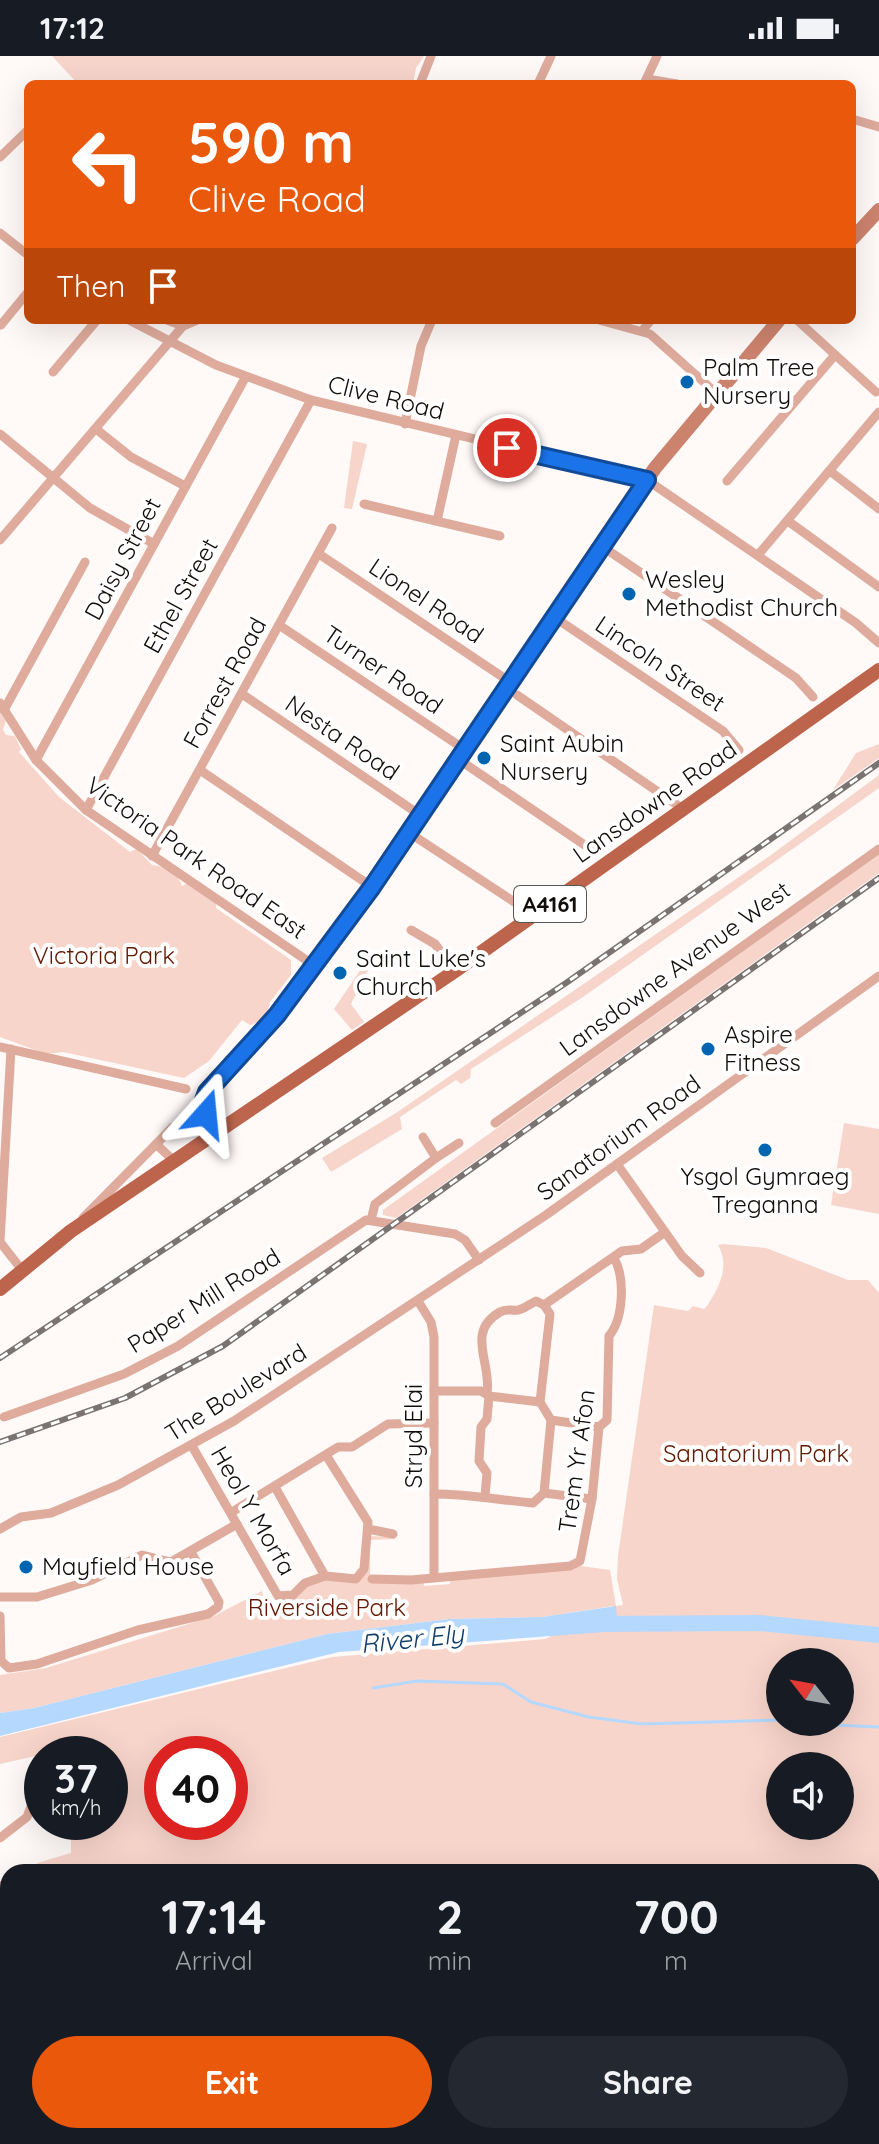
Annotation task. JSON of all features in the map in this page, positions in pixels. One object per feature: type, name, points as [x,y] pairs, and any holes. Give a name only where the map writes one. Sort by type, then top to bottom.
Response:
[{"type":"main road","name":"Lansdowne Road","points":[[217,1131],[455,971],[879,670]]},
{"type":"main road","name":"A4161","points":[[173,1160],[217,1131]]},
{"type":"main road","points":[[0,1289],[71,1231],[173,1160]]},
{"type":"street","points":[[422,80],[431,56]]},
{"type":"street","points":[[540,80],[551,56]]},
{"type":"street","points":[[646,80],[657,56]]},
{"type":"street","points":[[856,120],[879,127]]},
{"type":"street","points":[[0,157],[24,134]]},
{"type":"street","points":[[856,235],[879,210]]},
{"type":"street","points":[[0,233],[24,252]]},
{"type":"street","points":[[1,325],[24,297]]},
{"type":"street","points":[[53,372],[94,324]]},
{"type":"street","name":"Clive Road","points":[[136,324],[245,378],[311,400],[647,480]]},
{"type":"street","points":[[178,324],[183,326]]},
{"type":"street","points":[[0,540],[188,324]]},
{"type":"street","points":[[405,424],[421,346],[430,324]]},
{"type":"street","points":[[615,324],[642,331],[716,393]]},
{"type":"street","points":[[642,331],[648,324]]},
{"type":"street","points":[[217,1131],[204,1105],[207,1092],[254,1042],[315,966],[461,754],[514,689],[554,617],[647,480],[776,324]]},
{"type":"street","points":[[801,324],[876,392]]},
{"type":"street","points":[[727,481],[835,355]]},
{"type":"street","name":"Daisy Street","points":[[36,760],[245,378]]},
{"type":"street","name":"Ethel Street","points":[[86,810],[311,400]]},
{"type":"street","points":[[758,555],[879,412]]},
{"type":"street","points":[[96,429],[131,457],[185,486]]},
{"type":"street","points":[[0,434],[90,508],[154,544]]},
{"type":"street","points":[[437,521],[456,435]]},
{"type":"street","points":[[830,471],[879,509]]},
{"type":"street","points":[[647,480],[856,623],[879,643]]},
{"type":"street","points":[[364,504],[500,536]]},
{"type":"street","points":[[788,521],[879,587]]},
{"type":"street","name":"Forrest Road","points":[[152,856],[332,528]]},
{"type":"street","points":[[603,547],[796,678],[813,697]]},
{"type":"street","name":"Lionel Road","points":[[319,554],[683,809]]},
{"type":"street","points":[[2,706],[85,562]]},
{"type":"street","name":"Lincoln Street","points":[[554,617],[723,731],[739,750]]},
{"type":"street","name":"Turner Road","points":[[279,625],[595,852]]},
{"type":"street","name":"Nesta Road","points":[[242,694],[420,815]]},
{"type":"street","name":"Victoria Park Road East","points":[[2,706],[36,760],[86,810],[315,966]]},
{"type":"street","points":[[200,770],[372,887]]},
{"type":"street","points":[[408,832],[534,915]]},
{"type":"street","name":"Lansdowne Avenue West","points":[[495,1123],[518,1100],[675,994],[879,849]]},
{"type":"street","points":[[829,869],[836,879]]},
{"type":"street","points":[[411,930],[435,944],[455,971]]},
{"type":"street","name":"Sanatorium Road","points":[[479,1260],[879,976]]},
{"type":"street","points":[[668,984],[675,994]]},
{"type":"street","points":[[0,1047],[186,1089]]},
{"type":"street","points":[[11,1049],[0,1241],[22,1270]]},
{"type":"street","points":[[71,1231],[105,1192],[173,1127]]},
{"type":"street","points":[[423,1137],[436,1158]]},
{"type":"street","points":[[459,1143],[375,1204],[371,1220],[455,1234],[465,1240],[479,1260]]},
{"type":"street","points":[[156,1144],[173,1160]]},
{"type":"street","points":[[617,1164],[665,1232],[700,1273]]},
{"type":"street","name":"Paper Mill Road","points":[[4,1417],[124,1374],[178,1346],[352,1226],[371,1220]]},
{"type":"street","points":[[544,1305],[622,1251],[641,1249],[665,1232]]},
{"type":"street","name":"Trem Yr Afon","points":[[372,1579],[411,1580],[434,1575],[578,1564],[584,1555],[599,1427],[607,1420],[609,1336],[619,1316],[622,1272],[614,1258]]},
{"type":"street","name":"The Boulevard","points":[[1,1531],[21,1517],[51,1513],[102,1492],[192,1446],[479,1260]]},
{"type":"street","name":"Stryd Elai","points":[[418,1301],[434,1331],[434,1575]]},
{"type":"street","points":[[434,1494],[485,1496],[533,1503],[544,1493],[551,1420],[540,1402],[550,1314],[544,1305],[536,1301],[522,1309],[502,1310],[483,1324],[481,1355],[489,1370],[487,1419],[481,1427],[479,1461],[487,1473],[485,1496]]},
{"type":"street","points":[[434,1391],[540,1402]]},
{"type":"street","points":[[551,1420],[599,1427]]},
{"type":"street","points":[[232,1512],[338,1447],[352,1447],[384,1426],[434,1423]]},
{"type":"street","name":"Heol Y Morfa","points":[[192,1446],[278,1596],[293,1595],[305,1583],[325,1576]]},
{"type":"street","points":[[275,1487],[325,1576],[353,1579],[360,1576],[364,1569],[368,1522],[326,1455]]},
{"type":"street","points":[[544,1493],[592,1499]]},
{"type":"street","points":[[0,1597],[37,1597],[92,1580],[142,1555],[168,1563],[237,1524]]},
{"type":"street","points":[[368,1529],[393,1534]]},
{"type":"street","points":[[0,1616],[1,1661],[9,1668],[37,1664],[138,1630],[208,1614],[218,1607],[219,1602],[191,1552]]},
{"type":"street","points":[[0,1838],[24,1827]]},
{"type":"green space","points":[[52,56],[424,56],[416,68],[414,80],[74,80]]},
{"type":"green space","points":[[353,441],[367,444],[352,509],[344,508]]},
{"type":"green space","name":"Victoria Park","points":[[0,706],[6,720],[3,730],[6,735],[15,736],[21,749],[19,752],[59,797],[130,852],[137,849],[152,865],[170,871],[182,886],[191,881],[216,899],[216,908],[291,960],[291,975],[270,1002],[266,1019],[250,1025],[242,1020],[209,1061],[184,1078],[63,1052],[46,1054],[0,1037]]},
{"type":"green space","points":[[879,744],[879,758],[833,790],[856,753]]},
{"type":"green space","points":[[879,775],[879,788],[583,997],[471,1069],[470,1078],[461,1084],[456,1080],[400,1117],[402,1129],[331,1172],[322,1158],[396,1113],[771,855]]},
{"type":"green space","points":[[879,854],[879,873],[396,1218],[383,1215],[383,1210]]},
{"type":"green space","points":[[363,966],[368,970],[351,1004],[364,1022],[352,1030],[334,1009]]},
{"type":"green space","points":[[844,1123],[879,1129],[879,1214],[831,1205]]},
{"type":"green space","points":[[718,1245],[766,1248],[848,1280],[868,1280],[879,1293],[879,1864],[37,1864],[71,1853],[71,1840],[128,1840],[128,1736],[24,1736],[24,1759],[0,1764],[0,1737],[332,1657],[545,1639],[614,1606],[542,1617],[449,1619],[327,1634],[34,1708],[0,1713],[0,1675],[46,1668],[214,1616],[262,1591],[265,1608],[279,1603],[281,1607],[311,1584],[358,1580],[370,1536],[393,1537],[394,1529],[395,1539],[370,1540],[370,1582],[423,1581],[424,1586],[450,1584],[450,1578],[581,1566],[610,1570],[616,1606],[623,1605],[617,1579],[618,1556],[654,1305],[688,1311],[693,1306],[704,1309],[722,1276],[723,1261]]},
{"type":"water","points":[[616,1606],[618,1631],[339,1652],[0,1736],[0,1713],[34,1708],[327,1634],[449,1619],[542,1617]]},
{"type":"waterway","name":"River Ely","points":[[596,1624],[759,1623],[879,1635]]},
{"type":"waterway","points":[[373,1688],[417,1681],[503,1684],[531,1702],[589,1717],[642,1724],[766,1720]]},
{"type":"waterway","points":[[854,1726],[879,1727]]},
{"type":"railway","points":[[0,1358],[566,983],[879,763]]},
{"type":"railway","points":[[0,1442],[125,1398],[223,1346],[879,878]]},
{"type":"place","name":"Palm Tree Nursery","points":[[687,382]]},
{"type":"place","name":"Wesley Methodist Church","points":[[629,594]]},
{"type":"place","name":"Saint Aubin Nursery","points":[[484,758]]},
{"type":"place","name":"Saint Luke's Church","points":[[340,973]]},
{"type":"place","name":"Aspire Fitness","points":[[708,1049]]},
{"type":"place","name":"Ysgol Gymraeg Treganna","points":[[765,1150]]},
{"type":"place","name":"Mayfield House","points":[[26,1567]]},
{"type":"route","points":[[206,1114],[203,1103],[207,1092],[277,1015],[372,887],[647,480],[507,448]]},
{"type":"park label","name":"Sanatorium Park","points":[[756,1454]]},
{"type":"park label","name":"Riverside Park","points":[[327,1608]]}]
